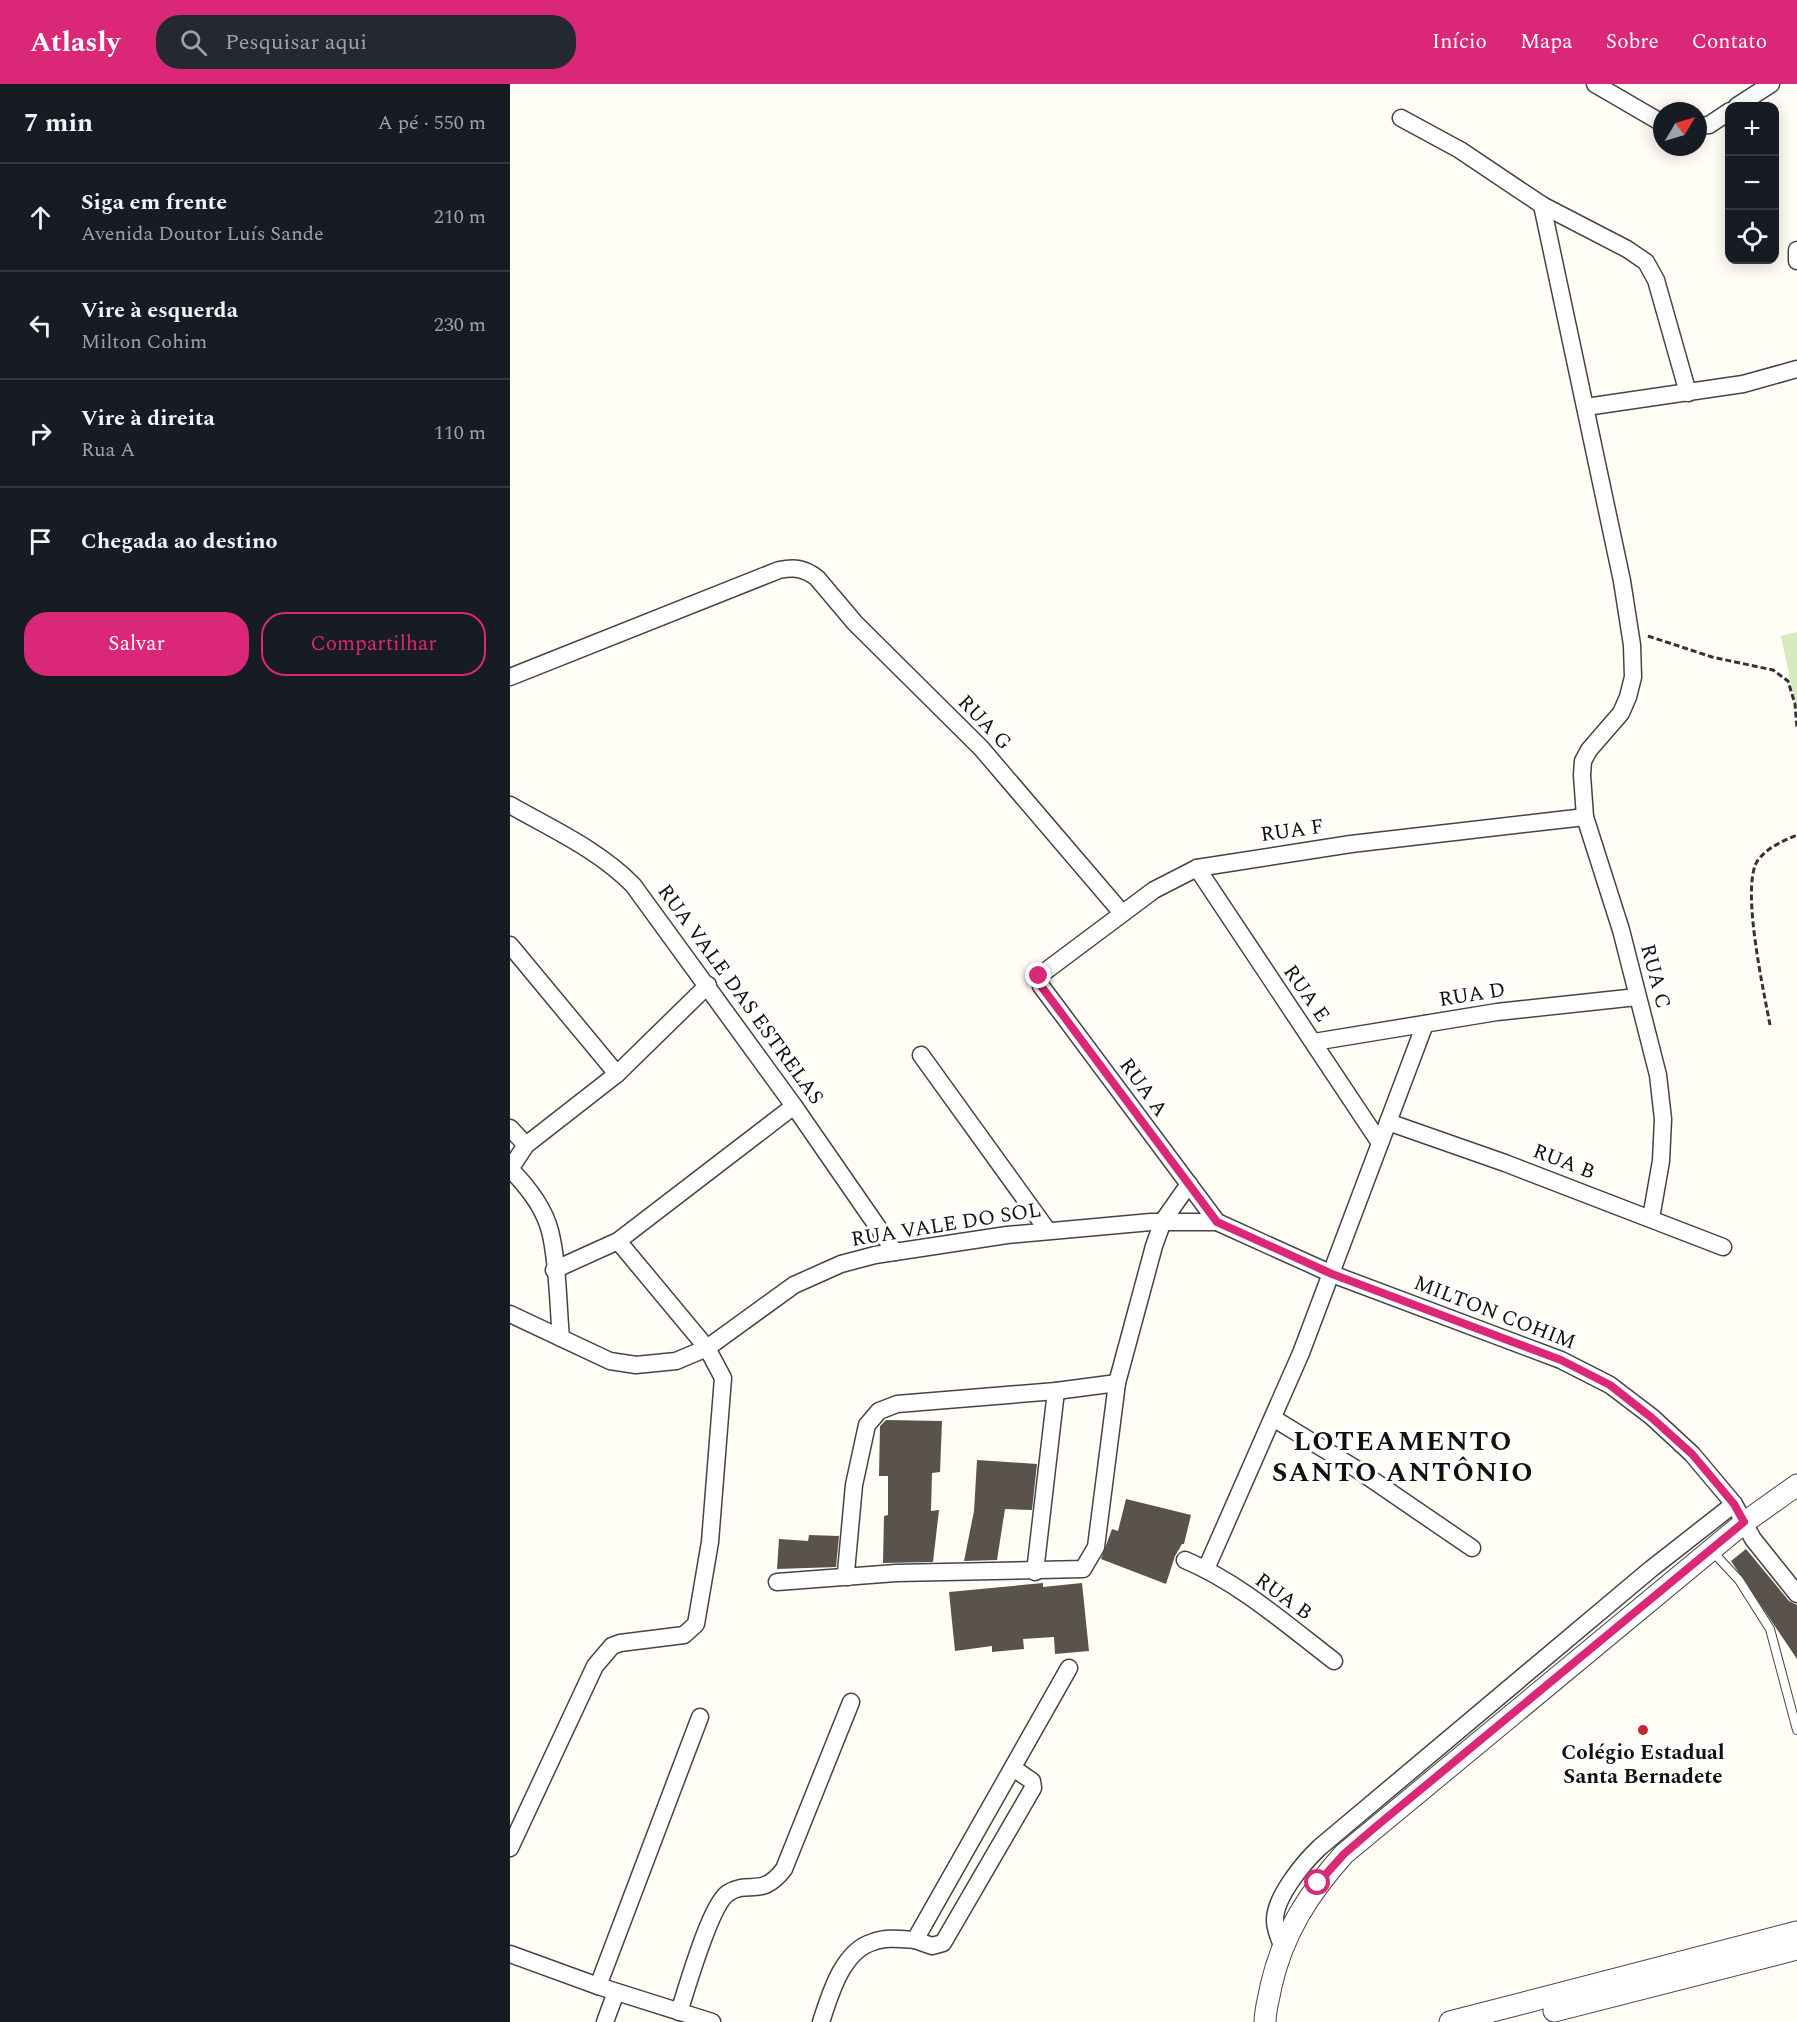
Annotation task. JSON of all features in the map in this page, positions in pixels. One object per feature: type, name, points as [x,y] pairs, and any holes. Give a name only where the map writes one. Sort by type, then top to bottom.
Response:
[{"type":"street","points":[[1595,84],[1653,118]]},
{"type":"street","points":[[1743,102],[1771,84]]},
{"type":"street","points":[[1707,125],[1725,114]]},
{"type":"street","points":[[1401,118],[1460,150],[1542,205],[1627,249],[1646,262],[1656,280],[1688,393]]},
{"type":"street","points":[[1542,205],[1623,581],[1629,629]]},
{"type":"street","points":[[1797,250],[1797,261]]},
{"type":"street","points":[[1586,407],[1743,384],[1797,369]]},
{"type":"street","name":"RUA G","points":[[510,677],[779,570],[797,568],[807,571],[825,586],[900,669],[981,748],[1122,913]]},
{"type":"street","name":"RUA C","points":[[1629,629],[1633,677],[1628,697],[1621,713],[1589,750],[1583,761],[1582,775],[1585,818],[1621,930],[1658,1075],[1663,1119],[1661,1161],[1651,1218]]},
{"type":"street","name":"RUA VALE DAS ESTRELAS","points":[[510,804],[618,869],[633,885],[708,985],[895,1252]]},
{"type":"street","name":"RUA F","points":[[1039,976],[1154,890],[1197,868],[1351,844],[1585,818]]},
{"type":"street","name":"RUA E","points":[[1197,868],[1380,1143]]},
{"type":"street","points":[[510,945],[617,1074]]},
{"type":"street","name":"RUA A","points":[[1039,976],[1041,986],[1217,1222]]},
{"type":"street","points":[[561,1338],[550,1230],[523,1182],[510,1169],[526,1145],[617,1074],[708,985]]},
{"type":"street","name":"RUA D","points":[[1314,1042],[1497,1012],[1637,997]]},
{"type":"street","points":[[1206,1569],[1273,1418],[1332,1274],[1425,1024]]},
{"type":"street","points":[[921,1055],[1048,1231]]},
{"type":"street","points":[[554,1270],[618,1241],[794,1106]]},
{"type":"street","name":"RUA B","points":[[1388,1122],[1651,1218],[1723,1247]]},
{"type":"street","points":[[510,1128],[526,1145]]},
{"type":"street","points":[[777,1582],[848,1577],[1083,1569],[1092,1557],[1106,1478],[1117,1383],[1154,1246],[1164,1221],[1189,1184]]},
{"type":"street","name":"RUA VALE DO SOL","points":[[510,1314],[610,1361],[636,1365],[676,1361],[707,1348],[794,1285],[841,1264],[895,1252],[1006,1234],[1164,1221],[1217,1222]]},
{"type":"street","name":"MILTON COHIM","points":[[1217,1222],[1332,1274],[1561,1360],[1610,1385],[1692,1454],[1739,1513],[1753,1539],[1797,1594]]},
{"type":"street","points":[[510,1848],[594,1666],[602,1656],[620,1643],[684,1635],[698,1622],[710,1542],[723,1378],[707,1348],[618,1241]]},
{"type":"street","points":[[848,1577],[846,1572],[854,1485],[867,1425],[871,1418],[884,1408],[897,1404],[1056,1391],[1117,1383]]},
{"type":"street","points":[[1035,1572],[1056,1391]]},
{"type":"street","points":[[1273,1418],[1358,1470],[1472,1548]]},
{"type":"street","points":[[1283,1948],[1276,1930],[1277,1908],[1301,1868],[1320,1846],[1651,1569],[1739,1513],[1797,1485]]},
{"type":"street","points":[[1265,2022],[1275,1970],[1299,1912],[1318,1883],[1344,1854],[1712,1551],[1739,1513]]},
{"type":"street","name":"RUA B","points":[[1185,1560],[1206,1569],[1257,1602],[1334,1661]]},
{"type":"street","points":[[915,1940],[1069,1668]]},
{"type":"street","points":[[679,2012],[709,1925],[722,1899],[729,1892],[771,1885],[784,1869],[851,1702]]},
{"type":"street","points":[[598,1986],[700,1717]]},
{"type":"street","points":[[821,2022],[842,1970],[856,1952],[871,1942],[915,1940],[932,1946],[943,1943],[1033,1788],[1032,1781],[1013,1768]]},
{"type":"street","points":[[1450,2022],[1525,2014],[1711,1963],[1797,1932]]},
{"type":"street","points":[[1711,1963],[1797,1949]]},
{"type":"street","points":[[510,1954],[598,1986],[711,2022]]},
{"type":"street","points":[[606,2022],[616,1992]]},
{"type":"lane","points":[[1712,1551],[1739,1580],[1770,1629],[1797,1730]]},
{"type":"path","points":[[1629,629],[1712,657],[1773,670],[1788,681],[1795,704],[1797,728]]},
{"type":"path","points":[[1770,1025],[1749,899],[1751,877],[1758,861],[1772,846],[1797,834]]},
{"type":"green space","points":[[1797,632],[1797,712],[1781,636]]},
{"type":"building","points":[[886,1420],[942,1421],[940,1472],[932,1473],[931,1511],[939,1510],[933,1562],[883,1563],[884,1516],[888,1515],[888,1476],[879,1476],[880,1426]]},
{"type":"building","points":[[977,1460],[1037,1464],[1032,1510],[1005,1509],[997,1560],[964,1561],[974,1511]]},
{"type":"building","points":[[1126,1499],[1191,1515],[1184,1544],[1175,1556],[1166,1584],[1101,1559],[1112,1529],[1118,1531]]},
{"type":"building","points":[[809,1535],[839,1536],[836,1567],[777,1569],[779,1539],[808,1541]]},
{"type":"building","points":[[1746,1549],[1789,1601],[1797,1605],[1797,1659],[1731,1561]]},
{"type":"building","points":[[1043,1583],[1043,1587],[1082,1583],[1089,1651],[1055,1654],[1054,1637],[1023,1639],[1024,1649],[992,1652],[992,1646],[955,1651],[949,1592]]},
{"type":"place","name":"Colégio Estadual Santa Bernadete","points":[[1643,1730]]},
{"type":"district","name":"LOTEAMENTO SANTO ANTÔNIO","points":[[1403,1456]]},
{"type":"route","points":[[1039,976],[1041,986],[1217,1222],[1332,1274],[1561,1360],[1610,1385],[1692,1454],[1734,1504],[1744,1522],[1495,1731],[1373,1829],[1344,1854],[1318,1883]]}]
